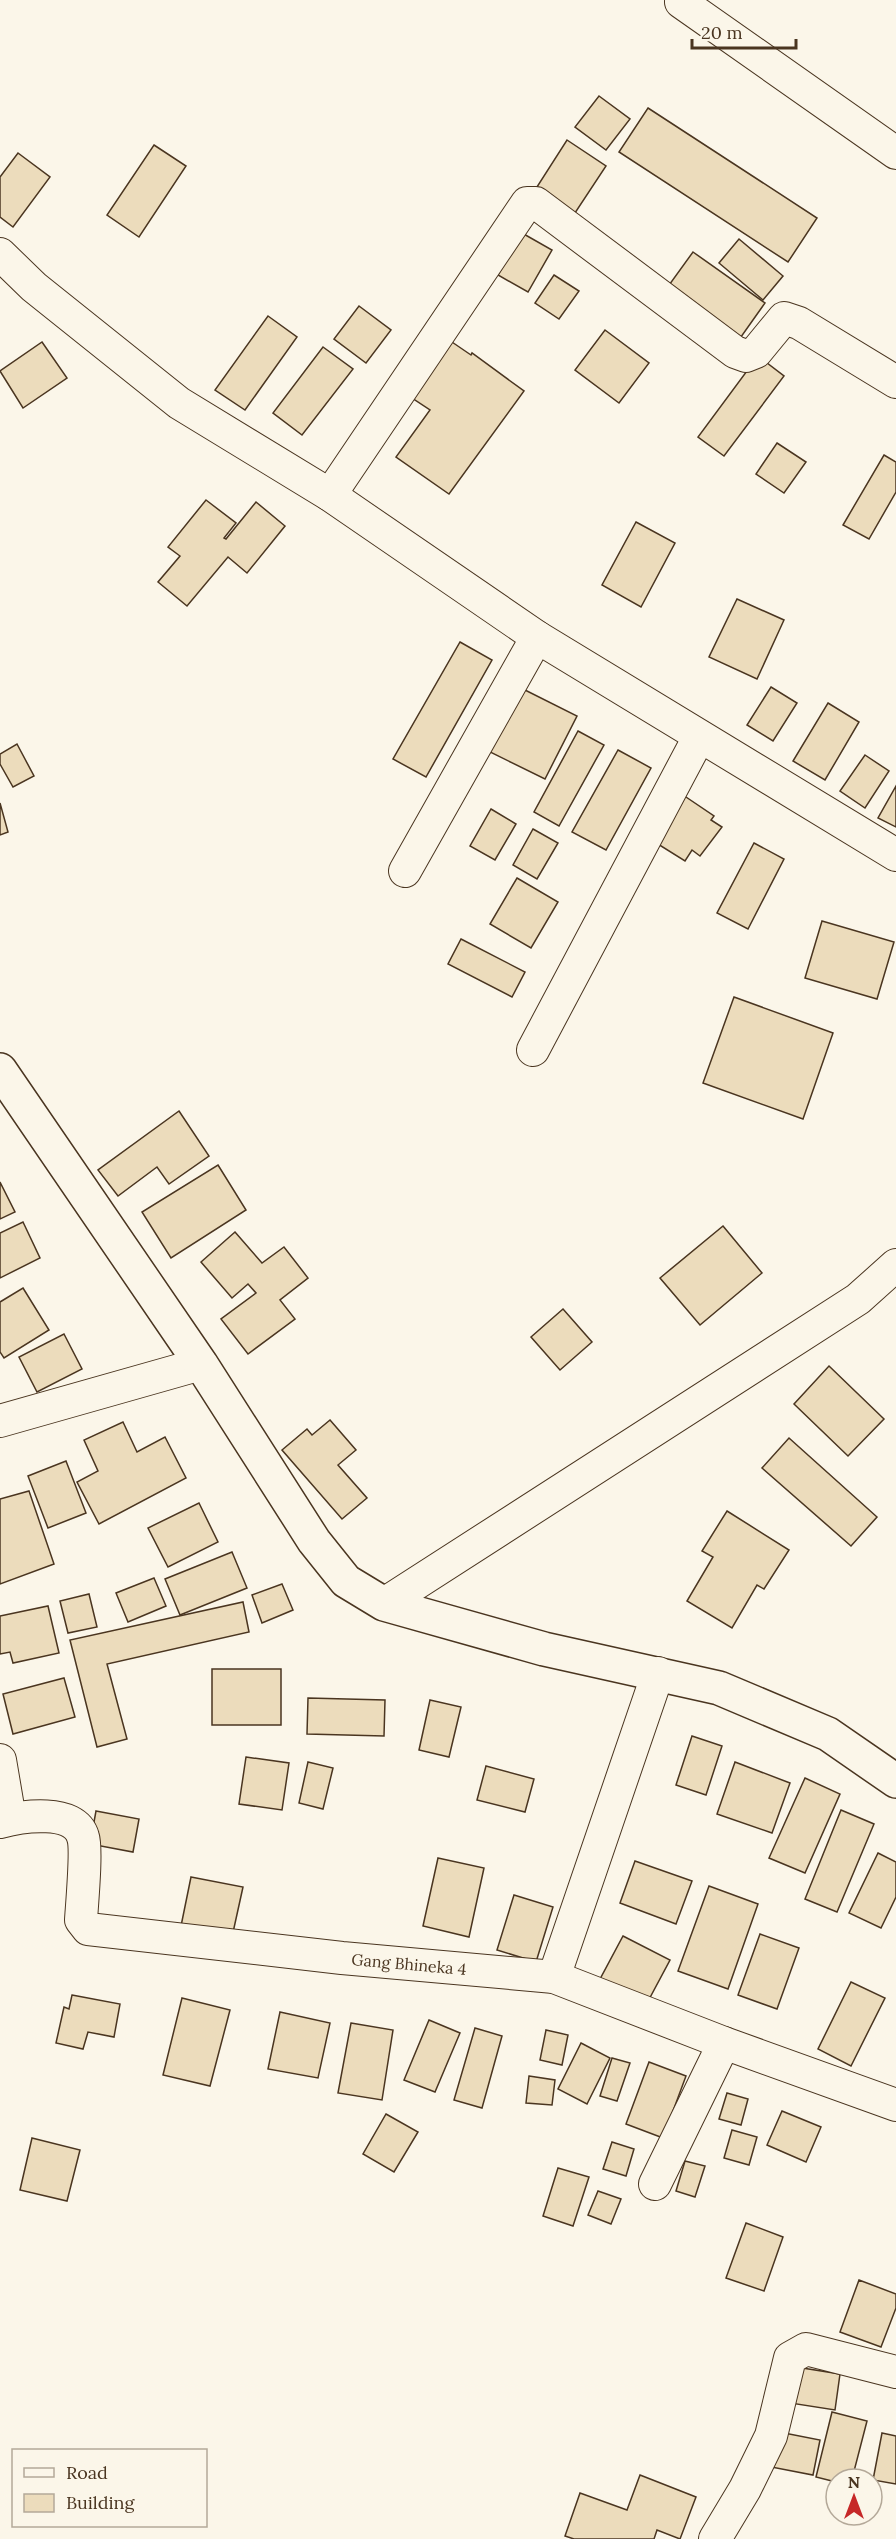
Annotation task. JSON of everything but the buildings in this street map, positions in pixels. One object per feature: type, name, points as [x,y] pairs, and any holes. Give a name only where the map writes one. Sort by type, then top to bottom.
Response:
[{"type":"street","points":[[681,2],[896,153]]},
{"type":"street","points":[[330,495],[527,203],[532,202],[735,352],[746,356],[756,352],[784,318],[799,324],[896,382]]},
{"type":"street","points":[[0,254],[34,287],[179,403],[330,495],[537,637],[896,855]]},
{"type":"street","points":[[405,871],[537,637]]},
{"type":"street","points":[[533,1050],[699,737]]},
{"type":"street","points":[[0,1070],[201,1364],[314,1541],[346,1581],[384,1604],[544,1649],[719,1688],[828,1734],[896,1781]]},
{"type":"street","points":[[384,1604],[858,1299],[896,1265]]},
{"type":"street","points":[[0,1421],[201,1364]]},
{"type":"street","points":[[554,1977],[658,1673]]},
{"type":"street","points":[[0,1760],[5,1820]]},
{"type":"street","name":"Gang Bhineka 4","points":[[5,1820],[55,1815],[74,1823],[83,1837],[81,1920],[87,1929],[342,1958],[554,1977],[724,2043],[896,2105]]},
{"type":"street","points":[[655,2184],[724,2043]]},
{"type":"street","points":[[715,2539],[745,2489],[771,2436],[790,2358],[806,2349],[896,2372]]}]
